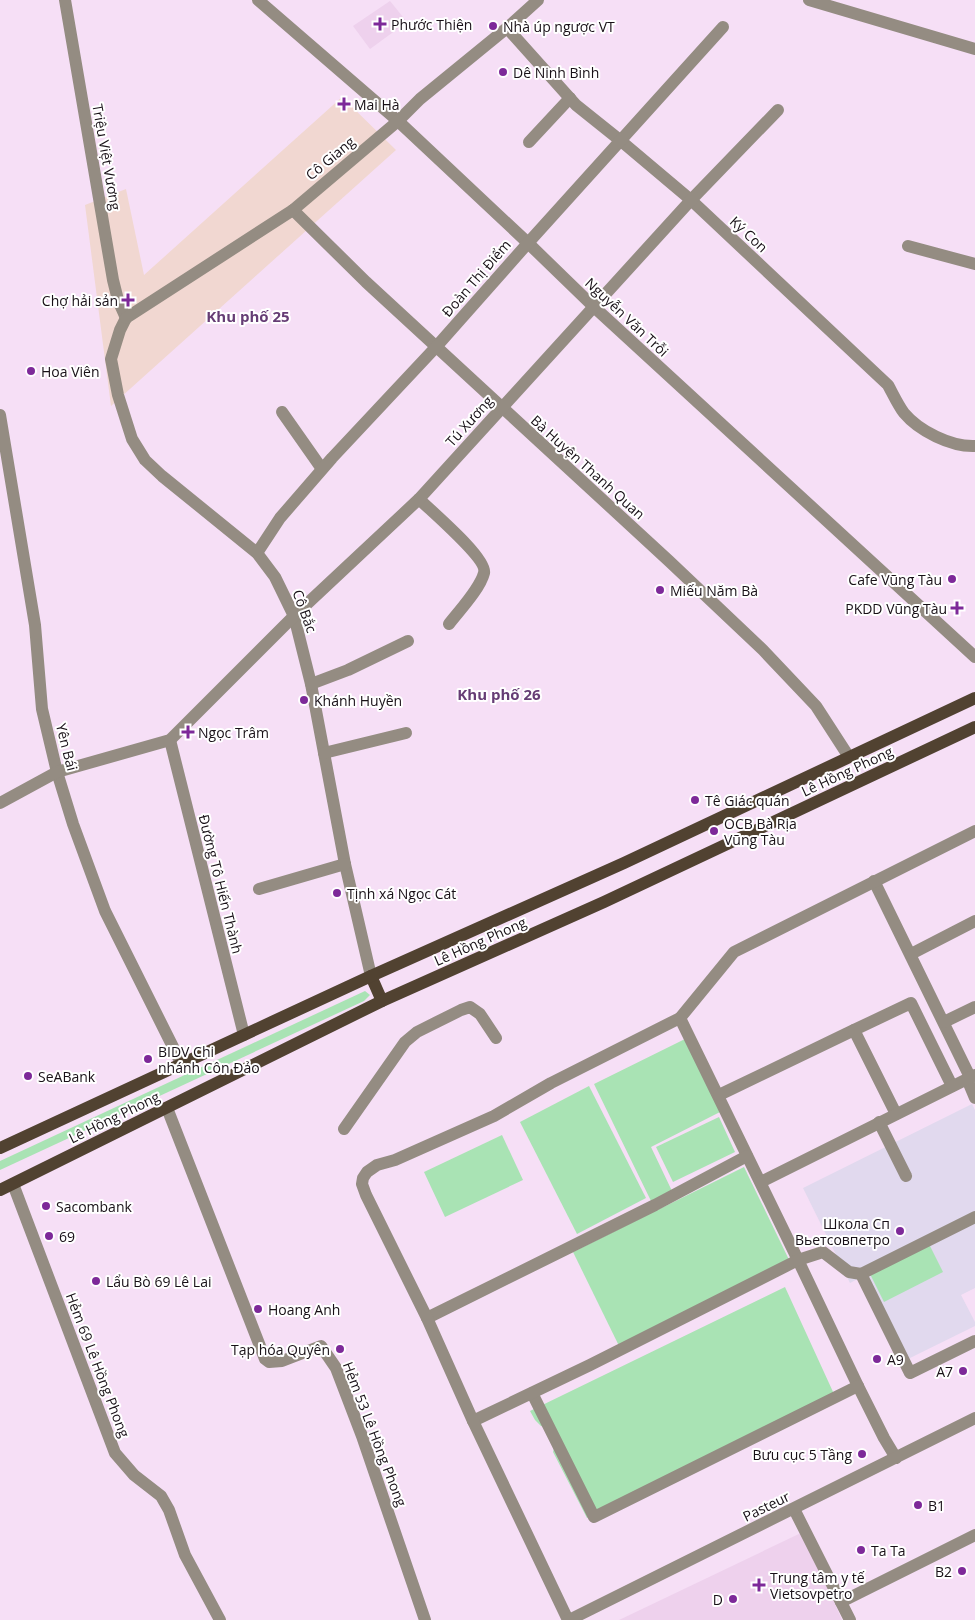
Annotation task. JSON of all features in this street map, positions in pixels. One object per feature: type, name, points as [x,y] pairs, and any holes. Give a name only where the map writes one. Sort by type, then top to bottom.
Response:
[{"type":"main road","name":"Lê Hồng Phong","points":[[0,1148],[371,976],[624,863],[975,698]]},
{"type":"main road","name":"Lê Hồng Phong","points":[[0,1190],[382,1001],[604,902],[975,727]]},
{"type":"main road","points":[[371,976],[382,1001]]},
{"type":"street","name":"Triệu Việt Vương","points":[[65,0],[113,280],[118,300],[126,318]]},
{"type":"street","name":"Nguyễn Văn Trỗi","points":[[258,0],[398,121],[528,242],[594,307],[975,658]]},
{"type":"street","name":"Cô Giang","points":[[126,318],[293,210],[398,121],[420,99],[507,28],[538,0]]},
{"type":"street","points":[[810,0],[975,49]]},
{"type":"street","name":"Đoàn Thị Điểm","points":[[257,554],[280,518],[322,469],[436,347],[528,242],[724,27]]},
{"type":"street","name":"Ký Con","points":[[507,28],[570,98],[691,200],[888,385],[905,413],[926,431],[947,441],[975,446]]},
{"type":"street","points":[[529,142],[570,98]]},
{"type":"street","name":"Tú Xương","points":[[170,740],[294,616],[419,499],[691,200],[778,110]]},
{"type":"street","name":"Bà Huyện Thanh Quan","points":[[293,210],[366,282],[763,650],[816,706],[849,757]]},
{"type":"street","points":[[908,246],[975,264]]},
{"type":"street","name":"Cô Bắc","points":[[126,318],[120,330],[111,359],[118,395],[132,439],[145,460],[162,476],[257,554],[275,577],[294,616],[311,684],[345,864],[371,976]]},
{"type":"street","points":[[282,412],[322,469]]},
{"type":"street","name":"Yên Bái","points":[[0,415],[34,625],[42,709],[57,772],[73,824],[105,911],[181,1063]]},
{"type":"street","points":[[419,499],[471,549],[484,567],[483,577],[449,624]]},
{"type":"street","points":[[311,684],[348,670],[408,641]]},
{"type":"street","points":[[324,753],[406,733]]},
{"type":"street","points":[[0,803],[57,772],[170,740]]},
{"type":"street","name":"Đường Tô Hiến Thành","points":[[170,740],[244,1035]]},
{"type":"street","points":[[568,1620],[427,1318],[363,1188],[362,1182],[367,1172],[377,1165],[395,1160],[494,1116],[551,1083],[680,1018],[734,952],[975,831]]},
{"type":"street","points":[[259,889],[345,864]]},
{"type":"street","points":[[874,881],[971,1077],[975,1098]]},
{"type":"street","points":[[911,954],[975,921]]},
{"type":"street","points":[[719,1095],[911,1002],[952,1086]]},
{"type":"street","points":[[344,1129],[399,1049],[417,1032],[470,1007],[480,1014],[496,1038]]},
{"type":"street","points":[[944,1022],[975,1007]]},
{"type":"street","points":[[680,1018],[719,1095],[858,1386],[896,1458]]},
{"type":"street","points":[[854,1030],[896,1114]]},
{"type":"street","points":[[761,1182],[971,1077]]},
{"type":"street","name":"Hẻm 53 Lê Hồng Phong","points":[[167,1108],[265,1359],[269,1362],[282,1361],[321,1346],[336,1368],[365,1445],[425,1620]]},
{"type":"street","points":[[879,1122],[906,1176]]},
{"type":"street","points":[[427,1318],[655,1205],[747,1156]]},
{"type":"street","name":"Hẻm 69 Lê Hồng Phong","points":[[13,1184],[115,1453],[134,1475],[161,1496],[169,1510],[185,1555],[220,1620]]},
{"type":"street","points":[[473,1420],[532,1393],[798,1260],[823,1252],[849,1272],[861,1274],[975,1217]]},
{"type":"street","points":[[861,1274],[910,1373],[975,1341]]},
{"type":"street","points":[[532,1393],[594,1517],[858,1386]]},
{"type":"street","name":"Pasteur","points":[[568,1620],[975,1418]]},
{"type":"street","points":[[794,1509],[850,1620]]},
{"type":"street","points":[[841,1602],[975,1535]]},
{"type":"shaded area","name":"Phước Thiện","points":[[390,1],[407,22],[370,49],[353,26]]},
{"type":"shaded area","points":[[342,97],[396,150],[111,406],[85,205],[126,189],[144,275]]},
{"type":"shaded area","name":"Школа Сп Вьетсовпетро","points":[[972,1104],[975,1110],[975,1288],[961,1295],[975,1322],[975,1326],[908,1359],[867,1274],[850,1283],[803,1188]]},
{"type":"shaded area","name":"Trung tâm y tế Vietsovpetro","points":[[803,1532],[842,1620],[619,1620]]},
{"type":"green space","points":[[365,991],[370,995],[364,1001],[0,1170],[0,1161]]},
{"type":"green space","points":[[687,1038],[722,1111],[651,1147],[672,1191],[651,1201],[594,1084]]},
{"type":"green space","points":[[589,1086],[646,1198],[577,1234],[520,1122]]},
{"type":"green space","points":[[719,1117],[735,1152],[673,1182],[656,1147]]},
{"type":"green space","points":[[502,1135],[523,1180],[445,1217],[424,1172]]},
{"type":"green space","points":[[744,1167],[793,1268],[622,1352],[573,1252]]},
{"type":"green space","points":[[929,1244],[943,1272],[884,1302],[870,1274]]},
{"type":"green space","points":[[785,1287],[834,1394],[587,1518],[553,1452],[556,1440],[546,1427],[541,1426],[535,1420],[530,1411]]},
{"type":"place","name":"Phước Thiện","points":[[380,24]]},
{"type":"place","name":"Nhà úp ngược VT","points":[[493,26]]},
{"type":"place","name":"Dê Ninh Bình","points":[[503,72]]},
{"type":"place","name":"Mai Hà","points":[[344,104]]},
{"type":"place","name":"Chợ hải sản","points":[[128,300]]},
{"type":"place","name":"Hoa Viên","points":[[31,371]]},
{"type":"place","name":"Cafe Vũng Tàu","points":[[952,579]]},
{"type":"place","name":"Miếu Năm Bà","points":[[660,590]]},
{"type":"place","name":"PKDD Vũng Tàu","points":[[957,608]]},
{"type":"place","name":"Khánh Huyền","points":[[304,700]]},
{"type":"place","name":"Ngọc Trâm","points":[[188,732]]},
{"type":"place","name":"Tê Giác quán","points":[[695,800]]},
{"type":"place","name":"OCB Bà Rịa Vũng Tàu","points":[[714,831]]},
{"type":"place","name":"Tịnh xá Ngọc Cát","points":[[337,893]]},
{"type":"place","name":"BIDV Chi nhánh Côn Đảo","points":[[148,1059]]},
{"type":"place","name":"SeABank","points":[[28,1076]]},
{"type":"place","name":"Sacombank","points":[[46,1206]]},
{"type":"place","name":"Школа Сп Вьетсовпетро","points":[[900,1231]]},
{"type":"place","name":"69","points":[[49,1236]]},
{"type":"place","name":"Lẩu Bò 69 Lê Lai","points":[[96,1281]]},
{"type":"place","name":"Hoang Anh","points":[[258,1309]]},
{"type":"place","name":"Tạp hóa Quyên","points":[[340,1349]]},
{"type":"place","name":"A9","points":[[877,1359]]},
{"type":"place","name":"A7","points":[[963,1371]]},
{"type":"place","name":"Bưu cục 5 Tầng","points":[[862,1454]]},
{"type":"place","name":"B1","points":[[918,1505]]},
{"type":"place","name":"Ta Ta","points":[[861,1550]]},
{"type":"place","name":"B2","points":[[962,1571]]},
{"type":"place","name":"Trung tâm y tế Vietsovpetro","points":[[759,1585]]},
{"type":"place","name":"D","points":[[733,1599]]},
{"type":"district","name":"Khu phố 25","points":[[248,316]]},
{"type":"district","name":"Khu phố 26","points":[[499,694]]}]
